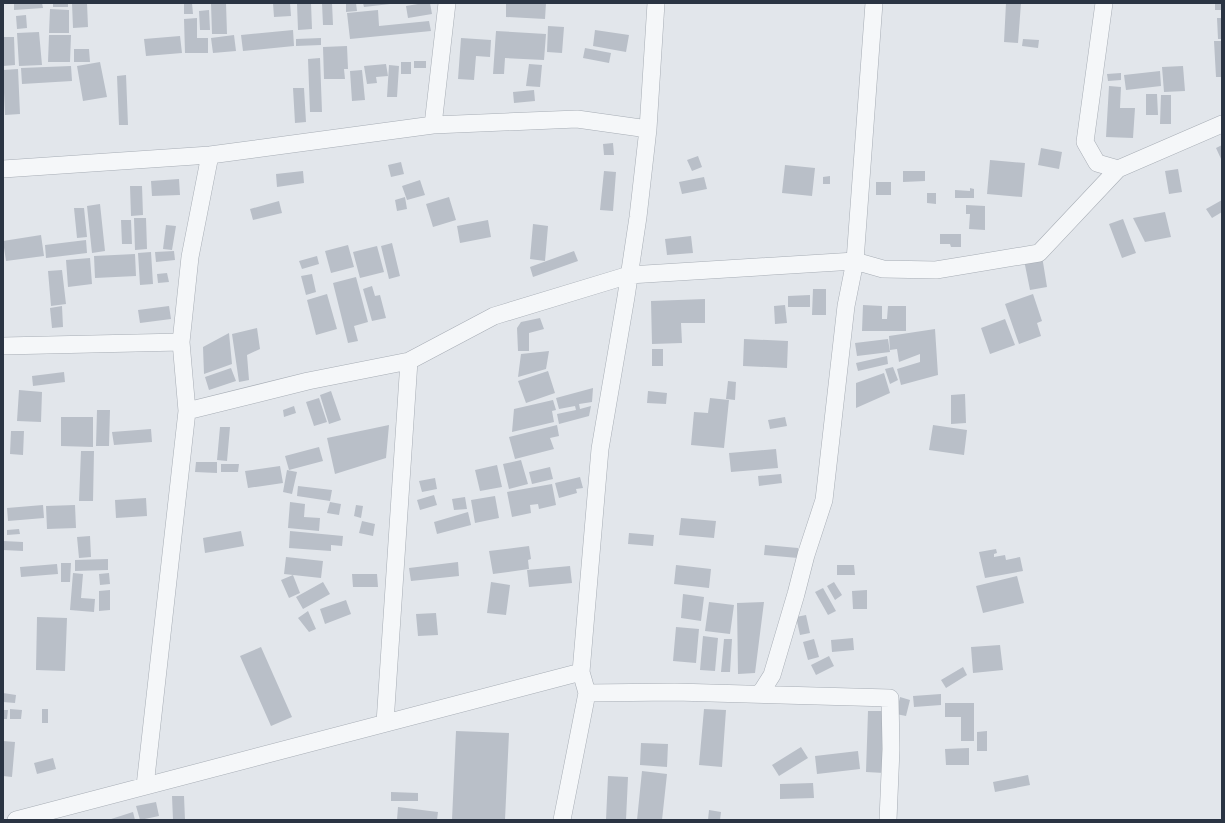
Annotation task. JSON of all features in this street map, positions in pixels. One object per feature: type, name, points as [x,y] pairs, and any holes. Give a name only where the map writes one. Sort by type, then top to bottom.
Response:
[{"type":"street","points":[[433,125],[447,3]]},
{"type":"street","points":[[562,820],[587,693],[581,672],[600,449],[638,217],[648,129],[656,3]]},
{"type":"street","points":[[760,694],[772,675],[806,555],[824,500],[846,306],[855,261],[874,3]]},
{"type":"street","points":[[1104,3],[1085,142],[1097,163],[1118,169]]},
{"type":"street","points":[[3,169],[210,155],[433,125],[577,119],[648,129]]},
{"type":"street","points":[[187,412],[308,381],[409,361],[494,316],[629,275],[855,261],[883,269],[936,270],[1039,253],[1118,169],[1222,124]]},
{"type":"street","points":[[145,786],[187,412],[181,342],[190,257],[210,155]]},
{"type":"street","points":[[4,350],[181,342]]},
{"type":"street","points":[[385,723],[409,361]]},
{"type":"street","points":[[16,820],[581,672]]},
{"type":"street","points":[[587,693],[675,692],[890,698],[891,749],[888,820]]},
{"type":"building","points":[[14,3],[42,3],[43,8],[14,10]]},
{"type":"building","points":[[53,3],[68,3],[68,7],[53,7]]},
{"type":"building","points":[[72,3],[87,3],[88,27],[73,28]]},
{"type":"building","points":[[184,3],[192,3],[193,14],[184,14]]},
{"type":"building","points":[[211,3],[226,3],[227,34],[212,34]]},
{"type":"building","points":[[273,3],[290,3],[291,16],[274,17]]},
{"type":"building","points":[[297,3],[311,3],[312,29],[298,30]]},
{"type":"building","points":[[322,3],[332,3],[333,25],[323,25]]},
{"type":"building","points":[[346,3],[356,3],[357,11],[346,12]]},
{"type":"building","points":[[363,3],[390,3],[390,4],[364,7]]},
{"type":"building","points":[[430,3],[432,14],[408,18],[406,6]]},
{"type":"building","points":[[506,3],[546,3],[545,19],[506,17]]},
{"type":"building","points":[[1006,3],[1021,3],[1018,43],[1004,42]]},
{"type":"building","points":[[1215,3],[1222,3],[1222,10],[1215,10]]},
{"type":"building","points":[[50,9],[69,10],[69,33],[49,33]]},
{"type":"building","points":[[209,10],[210,30],[200,30],[199,11]]},
{"type":"building","points":[[378,10],[379,26],[429,21],[431,31],[350,39],[347,13]]},
{"type":"building","points":[[26,15],[27,28],[17,29],[16,16]]},
{"type":"building","points":[[197,18],[197,38],[208,38],[208,53],[185,53],[184,19]]},
{"type":"building","points":[[1217,18],[1222,18],[1222,39],[1218,39]]},
{"type":"building","points":[[548,26],[564,27],[562,53],[547,52]]},
{"type":"building","points":[[293,30],[294,46],[243,51],[241,35]]},
{"type":"building","points":[[595,30],[629,35],[626,52],[593,46]]},
{"type":"building","points":[[496,31],[546,34],[544,60],[505,58],[504,74],[493,74]]},
{"type":"building","points":[[39,32],[42,65],[19,66],[17,33]]},
{"type":"building","points":[[49,35],[71,35],[70,62],[48,62]]},
{"type":"building","points":[[234,35],[236,51],[213,53],[211,38]]},
{"type":"building","points":[[180,36],[182,53],[146,56],[144,39]]},
{"type":"building","points":[[3,37],[14,37],[15,65],[3,66]]},
{"type":"building","points":[[321,38],[321,45],[296,46],[296,39]]},
{"type":"building","points":[[461,38],[491,40],[490,57],[476,56],[474,80],[458,79]]},
{"type":"building","points":[[1023,39],[1039,40],[1038,48],[1022,46]]},
{"type":"building","points":[[1214,41],[1222,41],[1222,77],[1216,77]]},
{"type":"building","points":[[347,46],[348,69],[344,69],[345,79],[324,79],[323,47]]},
{"type":"building","points":[[585,48],[611,53],[609,63],[583,58]]},
{"type":"building","points":[[74,49],[89,49],[90,62],[74,62]]},
{"type":"building","points":[[320,58],[322,112],[310,112],[308,59]]},
{"type":"building","points":[[414,61],[426,61],[426,68],[414,68]]},
{"type":"building","points":[[100,62],[107,97],[83,101],[77,66]]},
{"type":"building","points":[[401,62],[411,62],[411,74],[401,74]]},
{"type":"building","points":[[386,64],[388,76],[376,77],[377,83],[367,84],[364,66]]},
{"type":"building","points":[[529,64],[542,65],[540,87],[526,86]]},
{"type":"building","points":[[389,65],[399,66],[397,97],[387,97]]},
{"type":"building","points":[[71,66],[72,81],[22,84],[21,68]]},
{"type":"building","points":[[1183,66],[1185,91],[1164,92],[1162,67]]},
{"type":"building","points":[[18,69],[20,114],[5,115],[3,70]]},
{"type":"building","points":[[362,70],[365,100],[352,101],[350,71]]},
{"type":"building","points":[[1160,71],[1161,86],[1126,90],[1124,75]]},
{"type":"building","points":[[1121,73],[1121,80],[1108,81],[1107,74]]},
{"type":"building","points":[[126,75],[128,125],[119,125],[117,76]]},
{"type":"building","points":[[1109,86],[1121,87],[1120,108],[1135,108],[1133,138],[1106,137]]},
{"type":"building","points":[[293,88],[304,88],[306,122],[295,123]]},
{"type":"building","points":[[534,90],[535,101],[514,103],[513,92]]},
{"type":"building","points":[[1146,94],[1157,94],[1158,115],[1146,115]]},
{"type":"building","points":[[1161,95],[1171,95],[1171,124],[1160,124]]},
{"type":"building","points":[[613,143],[614,155],[604,155],[603,144]]},
{"type":"building","points":[[1222,145],[1222,161],[1216,148]]},
{"type":"building","points":[[1041,148],[1062,152],[1059,169],[1038,165]]},
{"type":"building","points":[[698,156],[702,167],[692,171],[687,160]]},
{"type":"building","points":[[990,160],[1025,163],[1022,197],[987,194]]},
{"type":"building","points":[[401,162],[404,174],[391,177],[388,165]]},
{"type":"building","points":[[785,165],[815,168],[812,196],[782,193]]},
{"type":"building","points":[[1178,169],[1182,192],[1169,194],[1165,171]]},
{"type":"building","points":[[303,171],[304,183],[277,187],[276,174]]},
{"type":"building","points":[[604,171],[616,172],[613,211],[600,210]]},
{"type":"building","points":[[903,171],[925,171],[925,181],[903,182]]},
{"type":"building","points":[[830,176],[830,184],[823,184],[823,177]]},
{"type":"building","points":[[704,177],[707,189],[682,194],[679,182]]},
{"type":"building","points":[[179,179],[180,195],[152,196],[151,181]]},
{"type":"building","points":[[420,180],[425,195],[407,200],[402,186]]},
{"type":"building","points":[[876,182],[891,182],[891,195],[876,195]]},
{"type":"building","points":[[130,186],[142,186],[143,215],[131,216]]},
{"type":"building","points":[[970,188],[974,189],[974,198],[955,198],[955,190],[970,191]]},
{"type":"building","points":[[927,193],[936,193],[936,204],[927,203]]},
{"type":"building","points":[[405,197],[407,209],[397,211],[395,200]]},
{"type":"building","points":[[449,197],[456,220],[433,227],[426,204]]},
{"type":"building","points":[[1222,200],[1222,212],[1212,218],[1206,209]]},
{"type":"building","points":[[279,201],[282,213],[253,220],[250,209]]},
{"type":"building","points":[[100,204],[105,251],[92,253],[87,206]]},
{"type":"building","points":[[966,205],[985,206],[985,230],[969,229],[970,214],[966,214]]},
{"type":"building","points":[[74,208],[84,208],[87,237],[77,238]]},
{"type":"building","points":[[1165,212],[1171,237],[1145,242],[1133,218]]},
{"type":"building","points":[[134,218],[146,218],[147,249],[135,250]]},
{"type":"building","points":[[1123,219],[1136,253],[1122,258],[1109,224]]},
{"type":"building","points":[[121,220],[131,220],[132,244],[122,244]]},
{"type":"building","points":[[488,220],[491,237],[460,243],[457,226]]},
{"type":"building","points":[[533,224],[548,226],[545,261],[530,259]]},
{"type":"building","points":[[166,225],[176,226],[172,250],[163,249]]},
{"type":"building","points":[[940,234],[961,234],[961,247],[951,247],[950,244],[940,244]]},
{"type":"building","points":[[41,235],[44,256],[6,261],[3,241]]},
{"type":"building","points":[[691,236],[693,253],[667,255],[665,239]]},
{"type":"building","points":[[86,240],[87,253],[46,258],[45,245]]},
{"type":"building","points":[[392,243],[400,276],[389,279],[381,246]]},
{"type":"building","points":[[348,245],[354,267],[331,273],[325,251]]},
{"type":"building","points":[[377,246],[384,272],[360,278],[353,252]]},
{"type":"building","points":[[174,251],[175,260],[156,262],[155,252]]},
{"type":"building","points":[[574,251],[578,261],[533,277],[530,267]]},
{"type":"building","points":[[151,252],[153,284],[140,285],[138,253]]},
{"type":"building","points":[[135,254],[136,276],[95,278],[94,256]]},
{"type":"building","points":[[317,256],[319,264],[302,269],[299,261]]},
{"type":"building","points":[[1042,256],[1047,287],[1030,290],[1024,260]]},
{"type":"building","points":[[90,258],[92,284],[68,287],[66,260]]},
{"type":"building","points":[[62,270],[66,304],[51,306],[48,271]]},
{"type":"building","points":[[167,273],[169,282],[158,283],[157,274]]},
{"type":"building","points":[[312,274],[316,292],[306,295],[301,276]]},
{"type":"building","points":[[356,277],[368,322],[354,326],[358,341],[348,343],[333,283]]},
{"type":"building","points":[[372,286],[375,296],[380,295],[386,318],[372,321],[363,289]]},
{"type":"building","points":[[813,289],[826,289],[826,315],[812,315]]},
{"type":"building","points":[[327,294],[337,329],[316,335],[307,300]]},
{"type":"building","points":[[1033,294],[1042,321],[1037,323],[1041,336],[1019,344],[1005,304]]},
{"type":"building","points":[[810,295],[810,307],[788,307],[788,296]]},
{"type":"building","points":[[705,299],[705,323],[681,323],[682,343],[652,344],[651,301]]},
{"type":"building","points":[[785,305],[787,323],[775,324],[774,306]]},
{"type":"building","points":[[863,305],[882,306],[882,319],[887,319],[888,306],[906,306],[906,331],[862,331]]},
{"type":"building","points":[[62,306],[63,327],[52,328],[50,308]]},
{"type":"building","points":[[169,306],[171,319],[140,323],[138,310]]},
{"type":"building","points":[[540,318],[544,329],[529,333],[529,351],[518,351],[517,328],[521,322]]},
{"type":"building","points":[[1005,319],[1015,345],[990,354],[981,328]]},
{"type":"building","points":[[257,328],[260,349],[247,355],[249,380],[239,382],[232,334]]},
{"type":"building","points":[[935,329],[938,375],[901,385],[897,369],[920,362],[920,354],[899,362],[897,349],[890,350],[889,336]]},
{"type":"building","points":[[229,333],[232,364],[204,374],[203,347]]},
{"type":"building","points":[[744,339],[788,341],[787,368],[743,366]]},
{"type":"building","points":[[888,339],[890,352],[857,356],[855,343]]},
{"type":"building","points":[[652,349],[663,349],[663,366],[652,366]]},
{"type":"building","points":[[549,351],[546,369],[518,377],[521,354]]},
{"type":"building","points":[[887,356],[888,364],[858,371],[856,363]]},
{"type":"building","points":[[893,367],[898,380],[890,384],[885,369]]},
{"type":"building","points":[[231,368],[236,381],[209,390],[205,377]]},
{"type":"building","points":[[548,371],[555,393],[526,403],[518,381]]},
{"type":"building","points":[[64,372],[65,382],[33,386],[32,376]]},
{"type":"building","points":[[884,373],[890,393],[856,408],[856,383]]},
{"type":"building","points":[[728,381],[736,382],[735,400],[726,399]]},
{"type":"building","points":[[593,388],[592,402],[579,404],[580,409],[591,406],[589,416],[559,424],[557,414],[576,410],[575,406],[559,409],[556,398]]},
{"type":"building","points":[[19,390],[42,392],[41,422],[17,421]]},
{"type":"building","points":[[331,391],[341,420],[329,424],[320,395]]},
{"type":"building","points":[[648,391],[667,393],[666,404],[647,403]]},
{"type":"building","points":[[965,394],[966,423],[951,424],[951,395]]},
{"type":"building","points":[[319,398],[327,422],[314,426],[306,402]]},
{"type":"building","points":[[710,398],[729,400],[724,448],[691,445],[694,412],[708,413]]},
{"type":"building","points":[[553,400],[556,410],[552,411],[554,422],[512,432],[514,409]]},
{"type":"building","points":[[294,406],[296,413],[284,417],[283,410]]},
{"type":"building","points":[[97,410],[110,410],[109,446],[96,446]]},
{"type":"building","points":[[61,417],[93,417],[93,447],[61,446]]},
{"type":"building","points":[[785,417],[787,426],[770,429],[768,420]]},
{"type":"building","points":[[389,425],[386,458],[335,474],[327,438]]},
{"type":"building","points":[[557,425],[559,436],[550,438],[554,449],[515,459],[509,437]]},
{"type":"building","points":[[933,425],[967,430],[964,455],[929,450]]},
{"type":"building","points":[[220,427],[230,427],[227,461],[217,460]]},
{"type":"building","points":[[151,429],[152,442],[114,445],[112,432]]},
{"type":"building","points":[[11,431],[24,431],[23,455],[10,454]]},
{"type":"building","points":[[319,447],[323,461],[289,470],[285,456]]},
{"type":"building","points":[[776,449],[778,468],[731,472],[729,453]]},
{"type":"building","points":[[81,451],[94,451],[93,501],[79,501]]},
{"type":"building","points":[[521,460],[528,484],[509,489],[503,464]]},
{"type":"building","points":[[196,462],[217,462],[217,473],[195,472]]},
{"type":"building","points":[[221,464],[239,464],[238,472],[221,472]]},
{"type":"building","points":[[497,465],[502,487],[480,491],[475,470]]},
{"type":"building","points":[[280,466],[283,483],[248,488],[245,471]]},
{"type":"building","points":[[550,467],[553,479],[532,484],[529,472]]},
{"type":"building","points":[[287,470],[297,472],[292,494],[283,492]]},
{"type":"building","points":[[781,474],[782,483],[759,486],[758,476]]},
{"type":"building","points":[[580,477],[583,488],[576,489],[577,493],[559,498],[555,483]]},
{"type":"building","points":[[435,478],[437,489],[422,492],[419,481]]},
{"type":"building","points":[[552,484],[556,505],[539,509],[538,504],[530,505],[531,513],[512,517],[507,492]]},
{"type":"building","points":[[298,486],[332,490],[330,501],[297,496]]},
{"type":"building","points":[[434,495],[437,505],[420,510],[417,500]]},
{"type":"building","points":[[495,496],[499,518],[475,523],[471,500]]},
{"type":"building","points":[[465,497],[467,509],[454,510],[452,499]]},
{"type":"building","points":[[146,498],[147,516],[116,518],[115,500]]},
{"type":"building","points":[[290,502],[305,504],[304,517],[320,518],[319,531],[288,528]]},
{"type":"building","points":[[330,502],[341,504],[339,515],[327,513]]},
{"type":"building","points":[[43,505],[44,518],[8,521],[7,508]]},
{"type":"building","points":[[75,505],[76,528],[47,529],[46,506]]},
{"type":"building","points":[[356,505],[363,506],[361,518],[354,516]]},
{"type":"building","points":[[468,512],[471,525],[437,534],[434,522]]},
{"type":"building","points":[[681,518],[716,521],[714,538],[679,535]]},
{"type":"building","points":[[362,521],[375,524],[373,536],[359,533]]},
{"type":"building","points":[[19,529],[20,534],[7,535],[7,530]]},
{"type":"building","points":[[241,531],[244,546],[205,553],[203,538]]},
{"type":"building","points":[[290,531],[343,536],[342,546],[331,545],[331,551],[289,548]]},
{"type":"building","points":[[629,533],[654,535],[653,546],[628,544]]},
{"type":"building","points":[[90,536],[91,557],[79,558],[77,537]]},
{"type":"building","points":[[3,541],[23,542],[23,551],[3,550]]},
{"type":"building","points":[[765,545],[798,548],[798,558],[764,555]]},
{"type":"building","points":[[529,546],[531,559],[528,560],[529,569],[493,574],[489,551]]},
{"type":"building","points":[[996,549],[997,553],[994,554],[994,557],[1005,555],[1006,560],[1020,557],[1023,571],[985,578],[979,552]]},
{"type":"building","points":[[286,557],[323,561],[321,578],[284,574]]},
{"type":"building","points":[[108,559],[108,570],[75,571],[75,560]]},
{"type":"building","points":[[458,562],[459,576],[411,581],[409,568]]},
{"type":"building","points":[[61,563],[71,563],[70,582],[61,582]]},
{"type":"building","points":[[57,564],[58,574],[21,577],[20,567]]},
{"type":"building","points":[[676,565],[711,569],[709,588],[674,584]]},
{"type":"building","points":[[837,565],[854,565],[855,575],[837,575]]},
{"type":"building","points":[[570,566],[572,583],[529,587],[527,570]]},
{"type":"building","points":[[73,573],[83,574],[81,598],[95,599],[94,612],[70,610]]},
{"type":"building","points":[[109,573],[110,584],[100,585],[99,574]]},
{"type":"building","points":[[352,574],[377,574],[378,587],[353,587]]},
{"type":"building","points":[[293,575],[300,593],[289,598],[281,580]]},
{"type":"building","points":[[1017,576],[1024,603],[983,613],[976,586]]},
{"type":"building","points":[[323,582],[330,594],[303,609],[296,597]]},
{"type":"building","points":[[491,582],[510,585],[506,615],[487,613]]},
{"type":"building","points":[[834,582],[842,595],[835,600],[827,586]]},
{"type":"building","points":[[823,588],[836,611],[828,615],[815,592]]},
{"type":"building","points":[[110,590],[110,610],[99,611],[99,591]]},
{"type":"building","points":[[867,590],[867,609],[853,609],[852,591]]},
{"type":"building","points":[[683,594],[704,597],[701,621],[681,618]]},
{"type":"building","points":[[346,600],[351,614],[325,624],[320,609]]},
{"type":"building","points":[[709,602],[734,605],[730,634],[705,631]]},
{"type":"building","points":[[764,602],[755,673],[738,674],[737,603]]},
{"type":"building","points":[[308,611],[316,629],[309,632],[298,618]]},
{"type":"building","points":[[436,613],[438,635],[418,636],[416,614]]},
{"type":"building","points":[[806,615],[810,633],[800,635],[796,617]]},
{"type":"building","points":[[37,617],[67,618],[65,671],[36,670]]},
{"type":"building","points":[[676,627],[699,629],[696,663],[673,661]]},
{"type":"building","points":[[703,636],[718,638],[715,671],[700,670]]},
{"type":"building","points":[[853,638],[854,650],[832,652],[831,640]]},
{"type":"building","points":[[724,639],[732,639],[730,672],[721,672]]},
{"type":"building","points":[[814,639],[819,657],[808,660],[803,642]]},
{"type":"building","points":[[1000,645],[1003,670],[973,673],[971,647]]},
{"type":"building","points":[[261,647],[292,717],[271,726],[240,656]]},
{"type":"building","points":[[829,656],[834,666],[816,675],[811,665]]},
{"type":"building","points":[[963,667],[967,675],[946,688],[941,680]]},
{"type":"building","points":[[3,693],[16,695],[15,703],[3,702]]},
{"type":"building","points":[[941,694],[941,705],[914,707],[913,696]]},
{"type":"building","points":[[900,697],[910,700],[906,716],[896,714]]},
{"type":"building","points":[[945,703],[974,703],[974,741],[961,741],[961,717],[945,717]]},
{"type":"building","points":[[10,709],[22,710],[21,719],[10,719]]},
{"type":"building","points":[[42,709],[48,709],[48,723],[42,723]]},
{"type":"building","points":[[704,709],[726,710],[722,767],[699,765]]},
{"type":"building","points":[[3,710],[8,710],[7,719],[3,719]]},
{"type":"building","points":[[868,711],[885,711],[884,773],[866,772]]},
{"type":"building","points":[[456,731],[509,733],[505,820],[452,820]]},
{"type":"building","points":[[987,731],[987,751],[977,751],[977,732]]},
{"type":"building","points":[[3,741],[15,742],[12,777],[3,776]]},
{"type":"building","points":[[641,743],[668,744],[667,767],[640,765]]},
{"type":"building","points":[[801,747],[808,758],[779,776],[772,765]]},
{"type":"building","points":[[969,748],[969,765],[946,765],[945,749]]},
{"type":"building","points":[[858,751],[860,769],[817,774],[815,756]]},
{"type":"building","points":[[53,758],[56,769],[37,774],[34,763]]},
{"type":"building","points":[[642,771],[667,774],[662,820],[637,820]]},
{"type":"building","points":[[1028,775],[1030,785],[995,792],[993,782]]},
{"type":"building","points":[[608,776],[628,777],[626,820],[606,820]]},
{"type":"building","points":[[813,783],[814,798],[780,799],[780,784]]},
{"type":"building","points":[[391,792],[418,793],[418,801],[391,801]]},
{"type":"building","points":[[172,796],[184,796],[185,820],[173,820]]},
{"type":"building","points":[[156,802],[159,816],[140,820],[136,806]]},
{"type":"building","points":[[398,807],[438,812],[437,820],[397,820]]},
{"type":"building","points":[[709,810],[721,812],[720,820],[708,820]]},
{"type":"building","points":[[133,812],[135,820],[108,820]]}]
